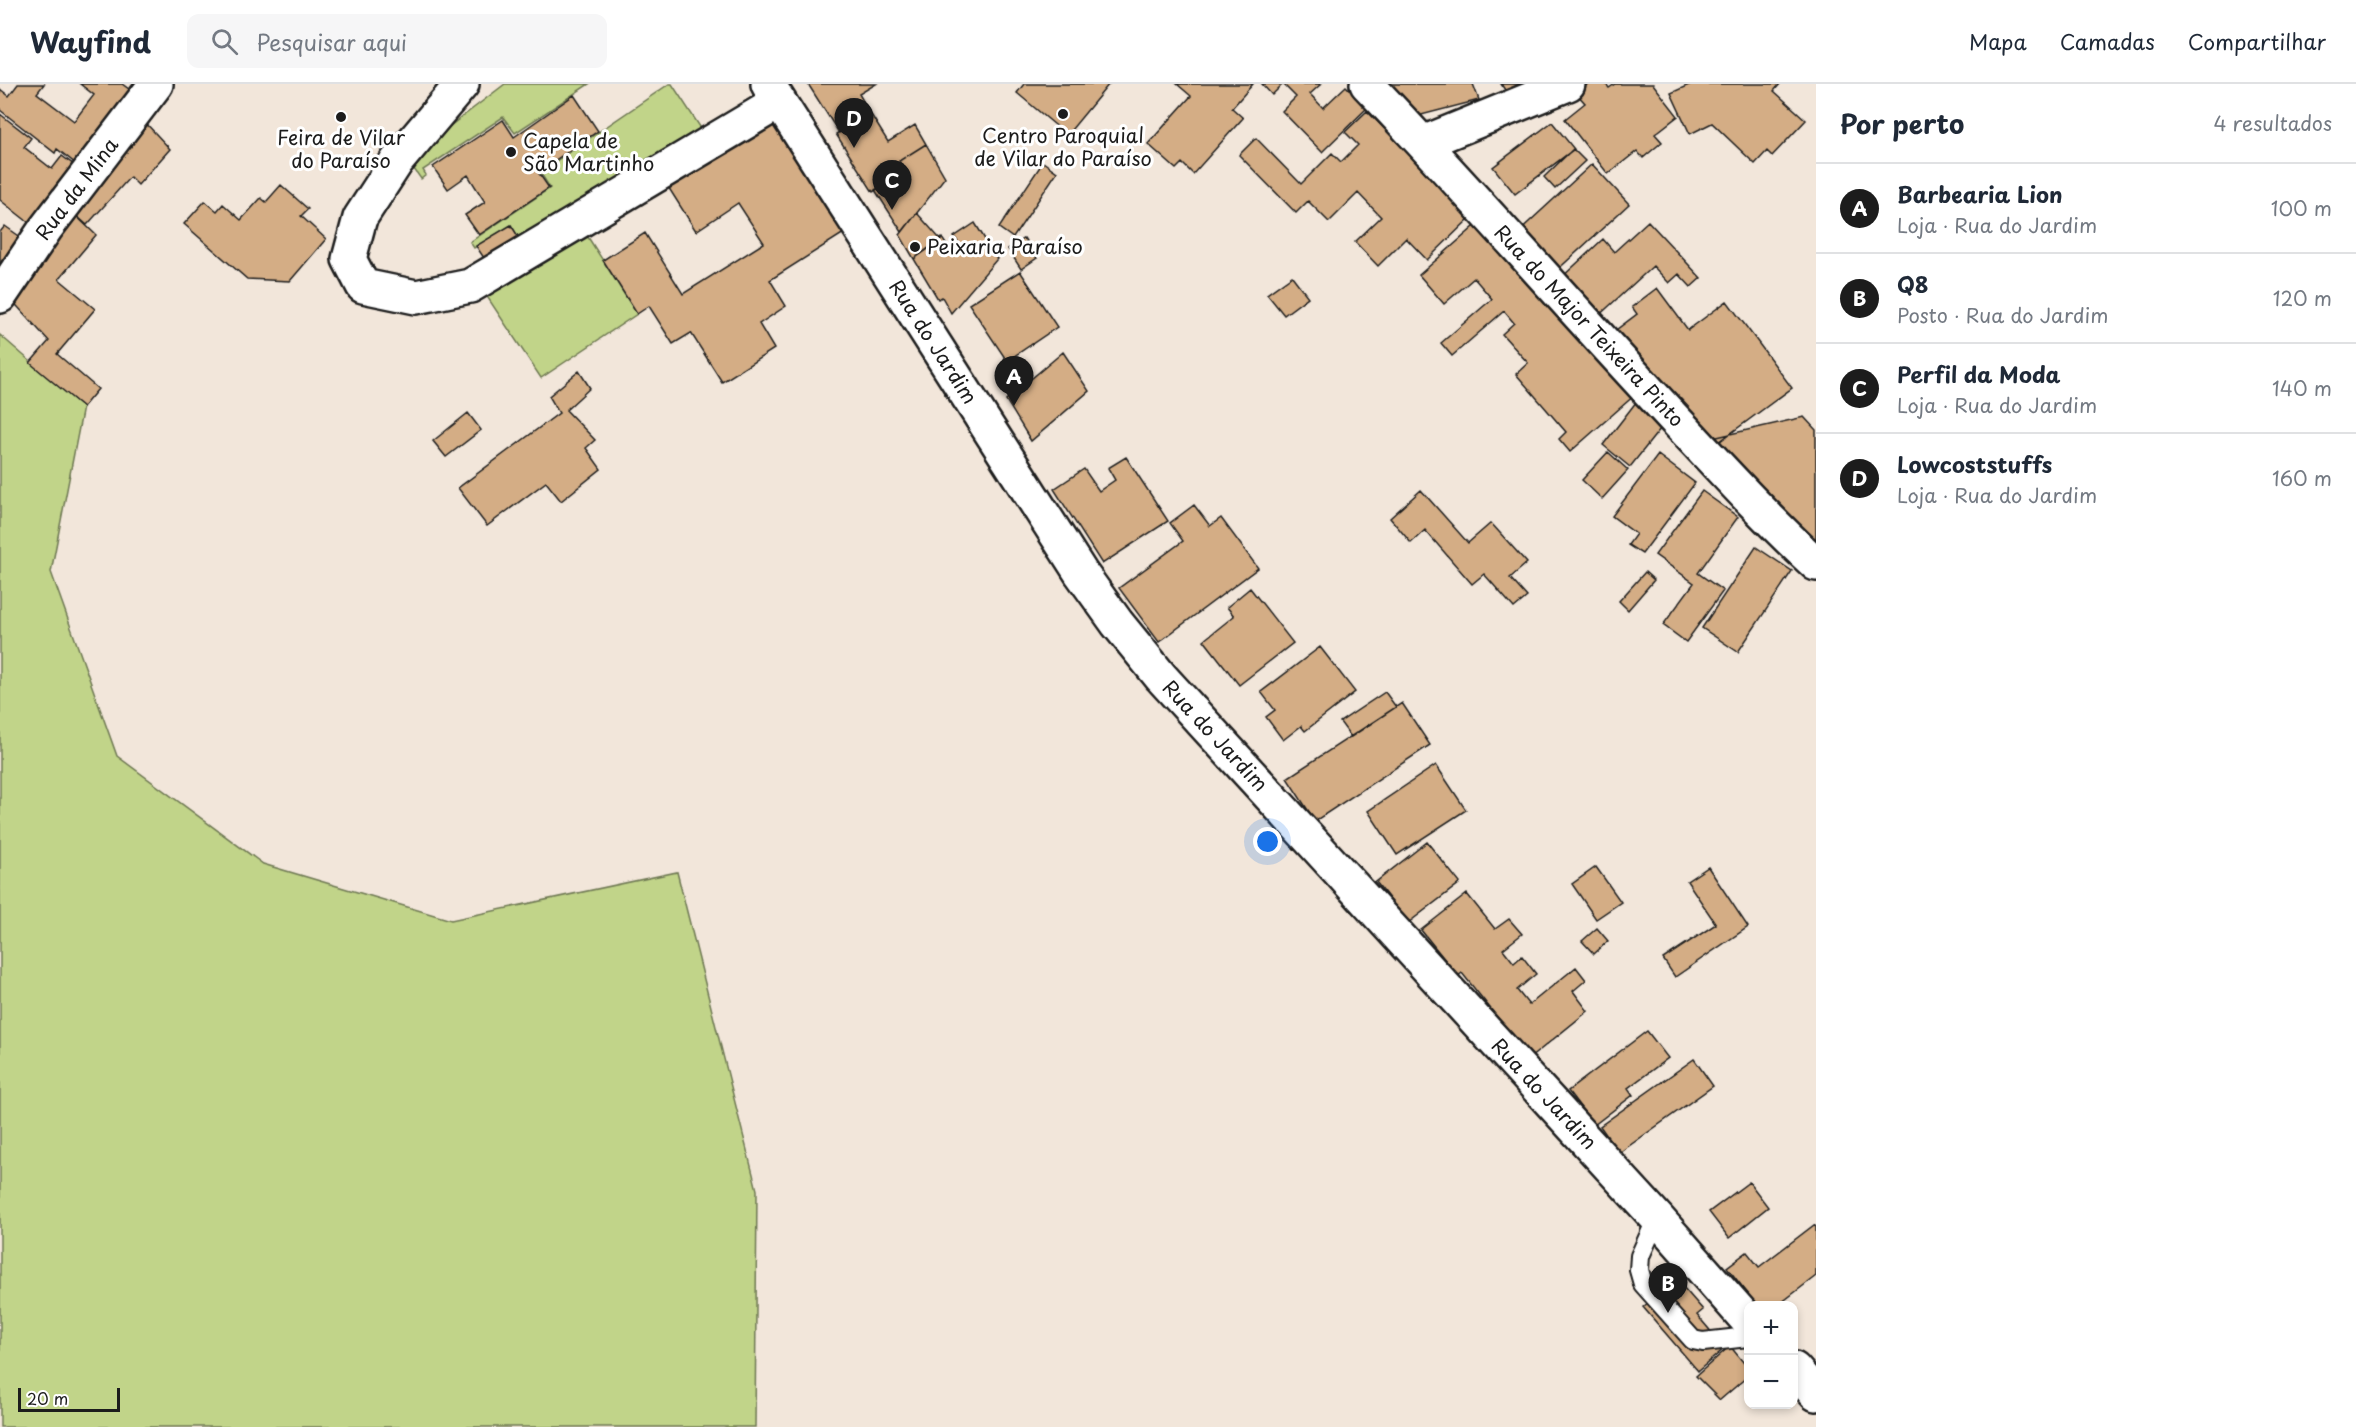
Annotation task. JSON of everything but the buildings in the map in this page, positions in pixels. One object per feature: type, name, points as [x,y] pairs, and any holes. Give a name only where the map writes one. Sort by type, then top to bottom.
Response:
[{"type":"street","name":"Rua da Mina","points":[[0,296],[46,228],[156,84]]},
{"type":"street","points":[[462,84],[397,161],[360,218],[349,259],[363,286],[416,297],[470,286],[774,93]]},
{"type":"street","name":"Rua do Major Teixeira Pinto","points":[[1367,84],[1423,143],[1588,328],[1777,528],[1816,564]]},
{"type":"street","points":[[1423,143],[1568,84]]},
{"type":"street","name":"Rua do Jardim","points":[[774,93],[1081,573],[1117,624],[1161,677],[1744,1315]]},
{"type":"street","points":[[1798,1374],[1816,1394]]},
{"type":"lane","points":[[1657,1218],[1640,1256],[1639,1270],[1643,1284],[1693,1340],[1703,1342],[1744,1338]]},
{"type":"green space","points":[[505,84],[589,84],[515,133],[503,117],[423,170],[426,175],[421,179],[414,169],[437,136]]},
{"type":"green space","points":[[672,84],[706,136],[524,246],[511,225],[474,248],[470,242],[550,188],[540,172]]},
{"type":"green space","points":[[586,234],[637,314],[541,378],[486,295]]},
{"type":"green space","points":[[0,335],[83,407],[51,572],[117,756],[263,864],[451,920],[677,872],[757,1190],[755,1427],[0,1427]]},
{"type":"place","name":"Centro Paroquial de Vilar do Paraíso","points":[[1063,114]]},
{"type":"place","name":"Feira de Vilar do Paraíso","points":[[341,117]]},
{"type":"place","name":"Lowcoststuffs","points":[[854,148]]},
{"type":"place","name":"Capela de São Martinho","points":[[511,152]]},
{"type":"place","name":"Perfil da Moda","points":[[892,210]]},
{"type":"place","name":"Peixaria Paraíso","points":[[915,247]]},
{"type":"place","name":"Barbearia Lion","points":[[1014,406]]},
{"type":"place","name":"Q8","points":[[1668,1313]]}]
